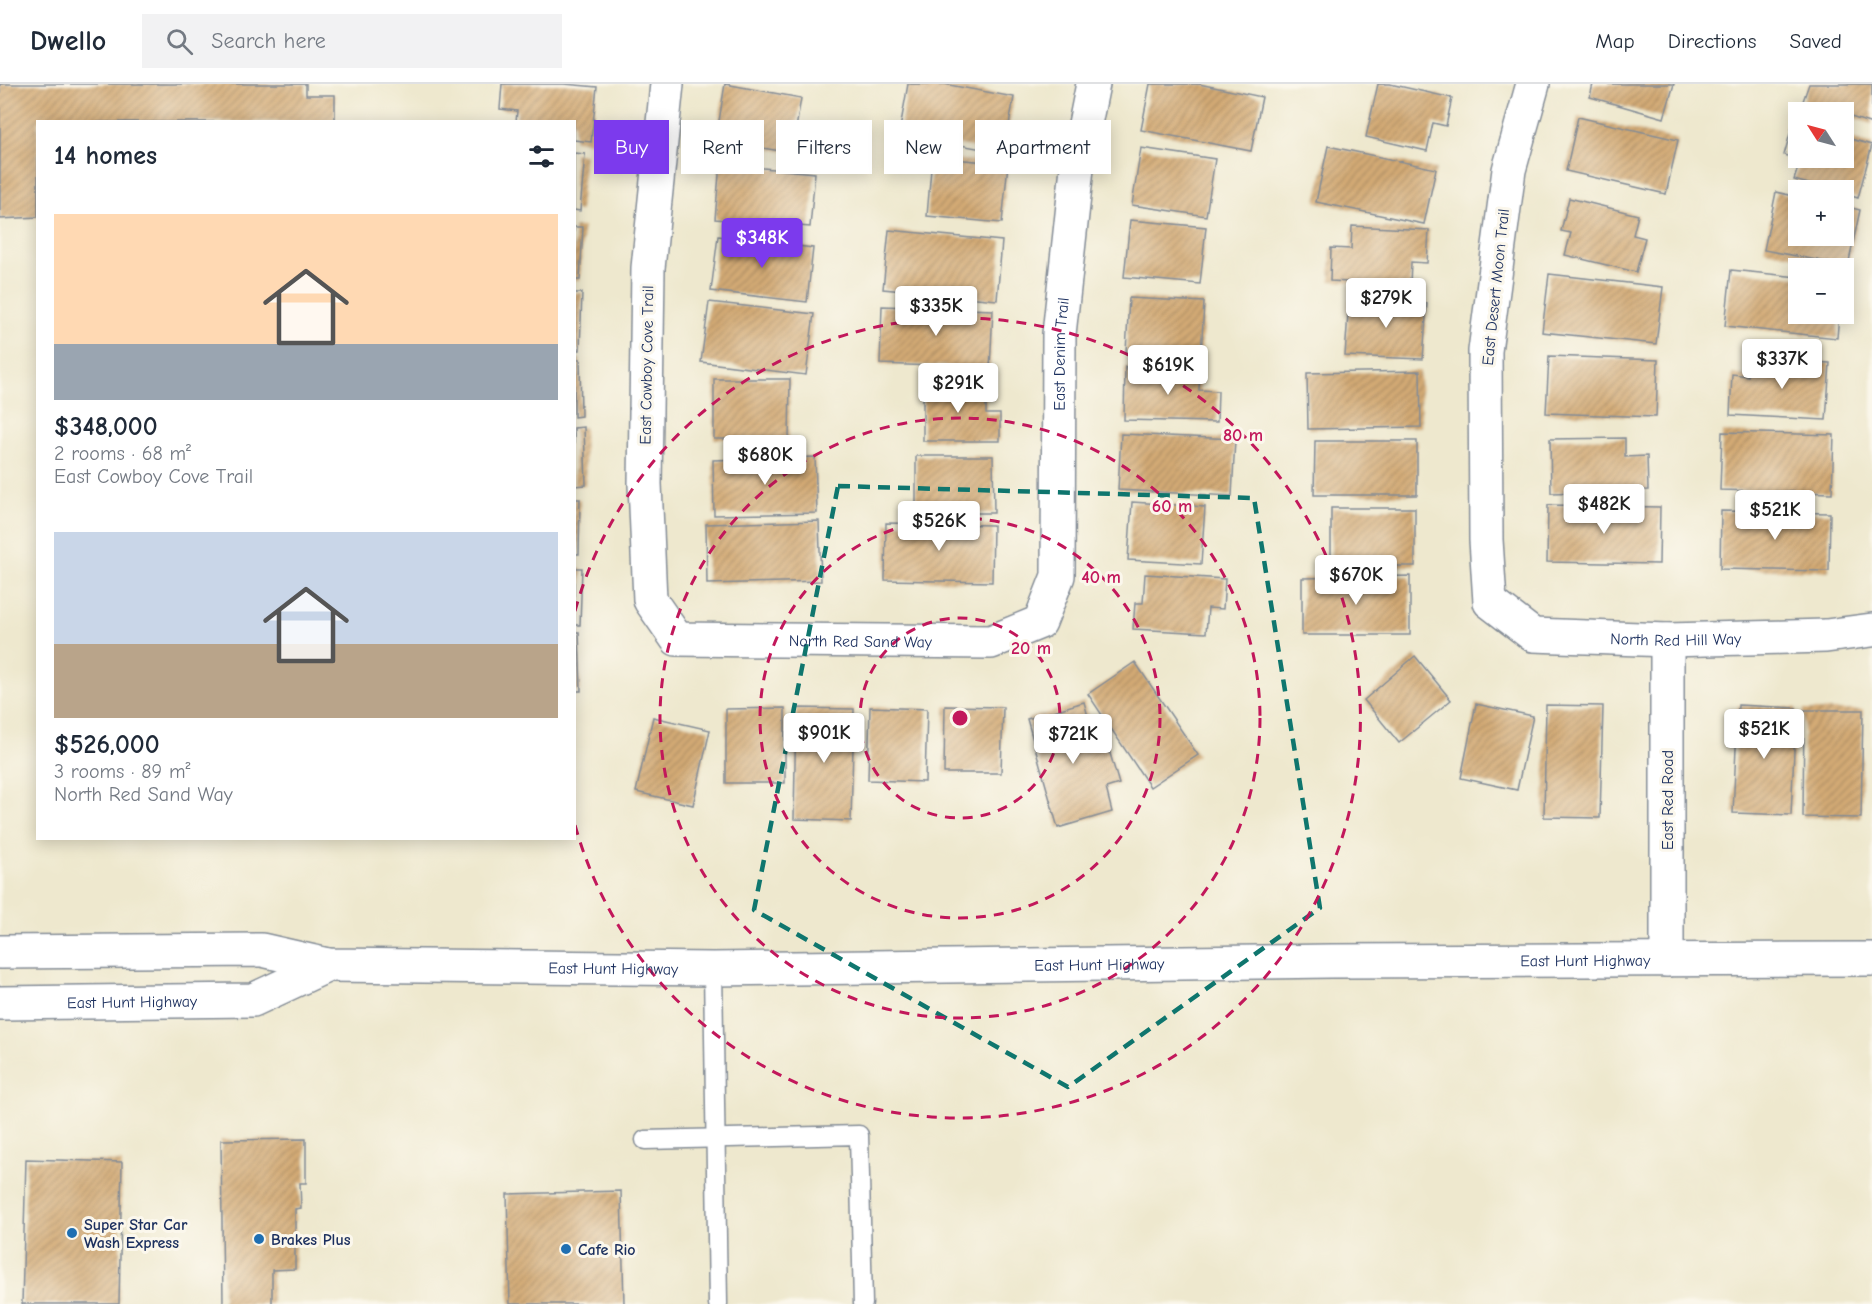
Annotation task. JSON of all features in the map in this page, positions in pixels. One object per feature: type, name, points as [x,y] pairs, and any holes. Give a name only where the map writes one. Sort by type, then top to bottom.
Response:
[{"type":"street","name":"East Cowboy Cove Trail","points":[[667,84],[648,268],[645,484],[650,600],[677,639]]},
{"type":"street","name":"East Denim Trail","points":[[1040,622],[1058,576],[1059,334],[1078,159],[1093,84]]},
{"type":"street","name":"East Desert Moon Trail","points":[[1490,602],[1486,540],[1485,351],[1509,170],[1533,84]]},
{"type":"street","name":"North Red Hill Way","points":[[1490,602],[1533,635],[1667,640],[1826,636],[1872,630]]},
{"type":"street","name":"North Red Sand Way","points":[[677,639],[991,642],[1040,622]]},
{"type":"street","name":"East Red Road","points":[[1667,640],[1667,960]]},
{"type":"street","name":"East Hunt Highway","points":[[0,952],[262,950],[328,965],[713,969],[1872,959]]},
{"type":"street","name":"East Hunt Highway","points":[[0,1003],[253,1000],[328,965]]},
{"type":"lane","points":[[713,969],[718,1304]]},
{"type":"lane","points":[[645,1140],[860,1135],[863,1304]]},
{"type":"highlighted area","points":[[838,486],[1254,498],[1320,908],[1068,1087],[754,910]]},
{"type":"building","points":[[0,84],[306,84],[306,95],[335,95],[335,120],[36,120],[36,217],[0,219]]},
{"type":"building","points":[[502,84],[564,84],[597,87],[591,142],[576,140],[576,120],[516,120],[517,111],[500,109]]},
{"type":"building","points":[[725,84],[801,98],[797,120],[776,120],[776,150],[764,148],[764,120],[719,120]]},
{"type":"building","points":[[908,84],[944,84],[1014,97],[1010,120],[975,120],[975,148],[963,146],[963,120],[902,120]]},
{"type":"building","points":[[1150,84],[1199,84],[1262,97],[1251,151],[1141,130]]},
{"type":"building","points":[[1378,84],[1390,84],[1452,98],[1446,126],[1433,123],[1427,151],[1366,137]]},
{"type":"building","points":[[1593,84],[1674,84],[1664,118],[1590,97]]},
{"type":"building","points":[[1809,84],[1872,84],[1872,124],[1854,118],[1854,102],[1803,101]]},
{"type":"building","points":[[1578,117],[1678,140],[1666,194],[1566,171]]},
{"type":"building","points":[[1854,140],[1872,145],[1858,198],[1854,197],[1854,180],[1794,180],[1798,168],[1854,168]]},
{"type":"building","points":[[1788,141],[1788,156],[1784,155]]},
{"type":"building","points":[[1328,146],[1436,169],[1424,224],[1316,202]]},
{"type":"building","points":[[1141,148],[1215,159],[1206,216],[1132,205]]},
{"type":"building","points":[[576,153],[585,154],[580,211],[576,210]]},
{"type":"building","points":[[963,160],[975,161],[975,174],[1007,174],[1002,223],[927,216],[931,174],[963,174]]},
{"type":"building","points":[[764,168],[776,169],[776,174],[815,174],[810,227],[715,219],[719,174],[764,174]]},
{"type":"building","points":[[1776,192],[1788,195],[1788,246],[1852,246],[1850,258],[1806,258],[1764,250]]},
{"type":"building","points":[[1569,198],[1638,215],[1633,235],[1645,238],[1636,272],[1565,255],[1571,233],[1561,231]]},
{"type":"building","points":[[1854,208],[1860,210],[1854,238]]},
{"type":"building","points":[[1130,220],[1206,227],[1200,284],[1124,277]]},
{"type":"building","points":[[1352,226],[1429,230],[1427,263],[1411,262],[1410,285],[1330,281],[1331,248],[1351,249]]},
{"type":"building","points":[[576,227],[583,227],[580,280],[576,280]]},
{"type":"building","points":[[889,230],[1002,241],[997,300],[883,289]]},
{"type":"building","points":[[718,236],[813,248],[807,302],[711,291]]},
{"type":"building","points":[[1731,270],[1788,276],[1788,324],[1838,324],[1837,338],[1725,326]]},
{"type":"building","points":[[1549,274],[1663,287],[1656,344],[1542,332]]},
{"type":"building","points":[[576,293],[582,293],[580,350],[576,350]]},
{"type":"building","points":[[1129,298],[1204,302],[1201,357],[1126,352]]},
{"type":"building","points":[[1349,299],[1427,303],[1423,359],[1345,356]]},
{"type":"building","points":[[709,302],[814,314],[806,375],[701,362]]},
{"type":"building","points":[[882,306],[993,310],[990,368],[880,364]]},
{"type":"building","points":[[1549,356],[1658,360],[1656,417],[1546,413]]},
{"type":"building","points":[[576,359],[580,359],[581,416],[576,417]]},
{"type":"building","points":[[1749,359],[1830,363],[1826,420],[1730,415],[1732,374],[1748,376]]},
{"type":"building","points":[[1125,367],[1200,368],[1199,390],[1218,391],[1217,422],[1124,420]]},
{"type":"building","points":[[1420,371],[1421,427],[1308,429],[1307,373]]},
{"type":"building","points":[[714,379],[790,379],[789,439],[714,439]]},
{"type":"building","points":[[986,384],[986,414],[1000,414],[1000,441],[923,441],[923,385]]},
{"type":"building","points":[[584,427],[586,485],[576,486],[576,428]]},
{"type":"building","points":[[1722,432],[1834,435],[1832,493],[1720,490]]},
{"type":"building","points":[[1121,434],[1235,439],[1232,496],[1118,490]]},
{"type":"building","points":[[1625,438],[1625,457],[1647,456],[1648,490],[1551,493],[1550,439]]},
{"type":"building","points":[[1315,441],[1417,441],[1417,495],[1314,495]]},
{"type":"building","points":[[916,456],[993,456],[994,513],[916,513]]},
{"type":"building","points":[[815,457],[817,513],[714,515],[713,460]]},
{"type":"building","points":[[576,499],[580,499],[579,554],[576,554]]},
{"type":"building","points":[[1132,502],[1205,507],[1201,564],[1128,560]]},
{"type":"building","points":[[1548,505],[1660,507],[1659,564],[1547,562]]},
{"type":"building","points":[[1331,508],[1415,508],[1415,566],[1331,566]]},
{"type":"building","points":[[1721,511],[1830,513],[1829,571],[1720,569]]},
{"type":"building","points":[[819,521],[821,581],[707,584],[706,524]]},
{"type":"building","points":[[886,523],[993,525],[992,582],[885,580]]},
{"type":"building","points":[[576,568],[582,568],[580,625],[576,625]]},
{"type":"building","points":[[1145,574],[1225,579],[1223,609],[1208,608],[1206,633],[1133,629],[1135,603],[1143,603]]},
{"type":"building","points":[[1410,576],[1410,635],[1302,635],[1302,578]]},
{"type":"building","points":[[576,632],[579,632],[581,691],[576,691]]},
{"type":"building","points":[[1415,656],[1451,700],[1399,743],[1364,700]]},
{"type":"building","points":[[1135,662],[1198,755],[1150,787],[1088,694]]},
{"type":"building","points":[[1084,702],[1096,745],[1107,743],[1119,784],[1106,788],[1112,812],[1058,828],[1027,719]]},
{"type":"building","points":[[1476,704],[1533,716],[1517,790],[1461,778]]},
{"type":"building","points":[[1546,705],[1603,706],[1600,818],[1544,817]]},
{"type":"building","points":[[1738,705],[1796,708],[1791,815],[1733,813]]},
{"type":"building","points":[[945,706],[1003,707],[1001,773],[944,773]]},
{"type":"building","points":[[870,707],[927,709],[925,782],[868,780]]},
{"type":"building","points":[[785,708],[785,783],[726,783],[726,709]]},
{"type":"building","points":[[796,708],[854,709],[851,821],[794,819]]},
{"type":"building","points":[[1804,710],[1863,710],[1861,818],[1803,817]]},
{"type":"building","points":[[653,717],[710,730],[693,805],[636,792]]},
{"type":"building","name":"Brakes Plus","points":[[306,1139],[306,1183],[300,1183],[301,1208],[295,1209],[295,1269],[272,1270],[272,1304],[223,1304],[221,1140]]},
{"type":"building","name":"Super Star Car Wash Express","points":[[26,1159],[122,1162],[119,1304],[22,1304]]},
{"type":"building","name":"Cafe Rio","points":[[621,1191],[624,1304],[510,1304],[507,1194]]},
{"type":"place","name":"Super Star Car Wash Express","points":[[72,1233]]},
{"type":"place","name":"Brakes Plus","points":[[259,1239]]},
{"type":"place","name":"Cafe Rio","points":[[566,1249]]}]
